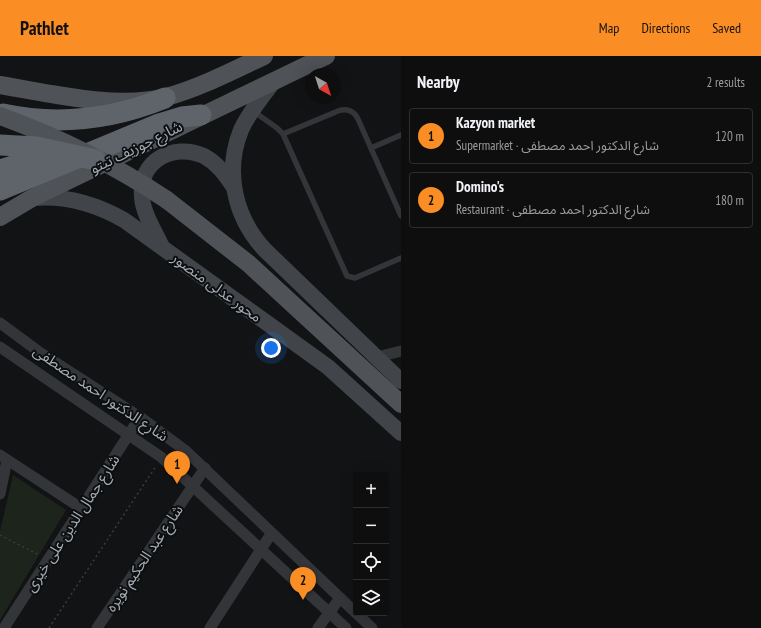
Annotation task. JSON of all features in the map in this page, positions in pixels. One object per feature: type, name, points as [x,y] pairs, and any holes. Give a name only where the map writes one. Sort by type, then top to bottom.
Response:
[{"type":"highway","points":[[3,115],[60,120],[82,119],[130,111],[165,98]]},
{"type":"highway","points":[[0,190],[170,120],[201,115]]},
{"type":"highway","points":[[0,170],[100,139],[134,134]]},
{"type":"highway","points":[[0,145],[37,147],[96,160]]},
{"type":"main road","name":"شارع جوزيف تيتو","points":[[0,217],[32,198],[201,115],[326,56]]},
{"type":"main road","points":[[0,85],[89,100],[130,101],[165,98],[255,58]]},
{"type":"main road","points":[[274,81],[251,110],[236,144],[233,167],[233,186],[240,214],[257,242],[377,356],[401,381]]},
{"type":"main road","points":[[3,115],[96,160],[149,188],[167,200],[249,264],[401,404]]},
{"type":"main road","points":[[163,248],[146,211],[142,196],[146,173],[155,162],[173,151],[197,154],[219,167],[233,186]]},
{"type":"main road","name":"محور عدلى منصور","points":[[32,198],[62,198],[101,208],[130,223],[328,367],[401,433]]},
{"type":"street","name":"شارع الدكتور احمد مصطفى","points":[[0,323],[38,351],[140,417],[166,436],[205,468],[271,534],[353,610]]},
{"type":"street","name":"شارع الدكتور احمد مصطفى","points":[[0,348],[161,457],[346,628]]},
{"type":"street","points":[[377,356],[401,351]]},
{"type":"street","name":"شارع جمال الدين على خيرى","points":[[4,628],[140,417]]},
{"type":"street","points":[[0,494],[4,458],[81,508]]},
{"type":"street","name":"شارع عبد الحكيم نويره","points":[[98,628],[205,468]]},
{"type":"street","points":[[210,628],[271,534]]},
{"type":"street","points":[[318,628],[340,598]]},
{"type":"street","name":"شارع الدكتور احمد مصطفى","points":[[359,616],[372,628]]},
{"type":"lane","points":[[283,134],[346,109],[356,116],[401,216]]},
{"type":"lane","points":[[251,110],[278,128],[283,134],[345,274],[356,278],[401,258]]},
{"type":"lane","points":[[371,148],[401,135]]},
{"type":"path","points":[[49,628],[161,457]]},
{"type":"path","points":[[0,535],[48,560]]},
{"type":"shaded area","points":[[13,475],[66,510],[0,620],[0,531]]},
{"type":"place","name":"Kazyon market","points":[[177,484]]},
{"type":"place","name":"Domino's","points":[[303,600]]}]
